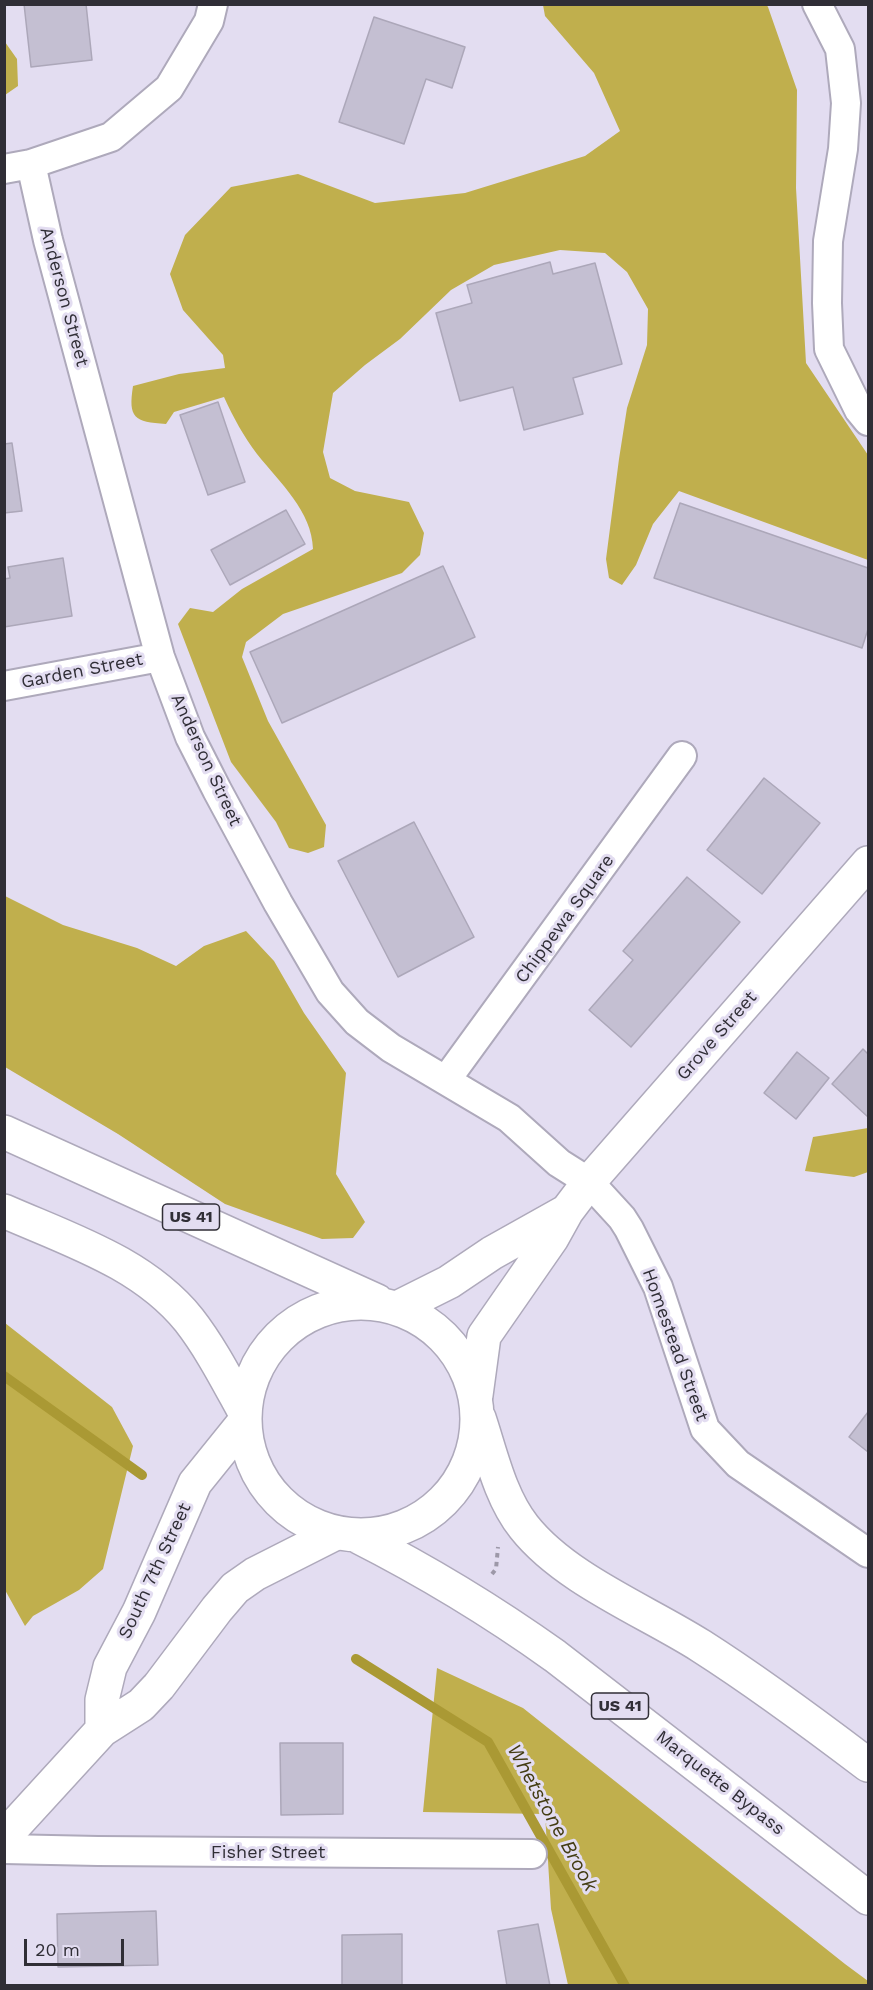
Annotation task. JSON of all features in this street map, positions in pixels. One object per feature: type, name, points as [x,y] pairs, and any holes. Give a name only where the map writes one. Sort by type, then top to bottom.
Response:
[{"type":"main road","name":"Grove Street","points":[[346,1535],[394,1528],[420,1516],[443,1499],[462,1474],[473,1449],[484,1336],[552,1238],[567,1211],[589,1182],[868,862]]},
{"type":"main road","name":"US 41","points":[[4,1132],[422,1318],[448,1339],[464,1363],[492,1460],[513,1509],[524,1527],[541,1546],[558,1561],[595,1585],[700,1646],[753,1681],[868,1765]]},
{"type":"main road","name":"US 41","points":[[4,1211],[108,1256],[142,1277],[169,1299],[190,1321],[214,1356],[241,1417],[246,1452],[257,1476],[276,1501],[301,1518],[346,1535]]},
{"type":"main road","name":"Grove Street","points":[[389,1304],[449,1282],[492,1253],[567,1211]]},
{"type":"main road","name":"South 7th Street","points":[[102,1731],[102,1700],[110,1667],[117,1650],[139,1612],[195,1483],[241,1417],[267,1353],[288,1332],[313,1316],[341,1305],[389,1304]]},
{"type":"main road","points":[[4,1837],[102,1731],[141,1705],[159,1686],[235,1588],[255,1574],[346,1535]]},
{"type":"main road","name":"Marquette Bypass","points":[[346,1535],[428,1574],[546,1649],[868,1898]]},
{"type":"street","points":[[18,166],[111,136],[169,88],[209,21],[213,4]]},
{"type":"street","points":[[817,4],[840,49],[846,103],[843,149],[828,241],[827,303],[830,349],[859,410],[868,421]]},
{"type":"street","name":"Anderson Street","points":[[18,166],[48,240],[159,657],[190,737],[278,903],[330,992],[357,1022],[391,1048],[509,1118],[559,1163],[589,1182]]},
{"type":"street","name":"Garden Street","points":[[4,686],[159,657]]},
{"type":"street","name":"Chippewa Square","points":[[446,1080],[682,756]]},
{"type":"street","name":"Homestead Street","points":[[589,1182],[622,1218],[658,1287],[705,1429],[738,1464],[868,1553]]},
{"type":"street","name":"Fisher Street","points":[[4,1849],[110,1852],[532,1854]]},
{"type":"path","points":[[490,1577],[496,1569],[500,1537]]},
{"type":"shaded area","points":[[766,4],[768,7],[797,90],[796,188],[806,363],[868,455],[868,560],[679,491],[653,524],[636,565],[622,585],[609,578],[606,559],[619,459],[627,408],[647,345],[648,309],[627,272],[605,253],[560,250],[494,265],[451,290],[400,339],[333,393],[323,452],[330,478],[355,491],[409,502],[424,533],[420,555],[402,573],[283,614],[246,642],[242,657],[268,721],[326,825],[324,847],[308,853],[289,848],[276,822],[231,762],[178,624],[190,608],[213,612],[242,589],[313,549],[307,522],[285,487],[248,441],[224,397],[174,412],[166,424],[155,423],[140,420],[133,412],[133,386],[179,374],[225,368],[223,355],[183,310],[170,274],[185,235],[231,187],[298,174],[375,203],[465,193],[585,156],[620,131],[594,73],[545,16],[543,5]]},
{"type":"shaded area","points":[[5,42],[17,59],[18,86],[5,95]]},
{"type":"shaded area","points":[[5,896],[63,925],[137,948],[176,966],[204,946],[246,931],[274,961],[304,1013],[346,1073],[336,1174],[365,1222],[353,1238],[322,1239],[225,1204],[118,1134],[5,1067]]},
{"type":"shaded area","points":[[868,1128],[868,1172],[854,1177],[805,1171],[813,1137]]},
{"type":"shaded area","points":[[5,1323],[112,1407],[133,1446],[103,1569],[79,1590],[33,1616],[25,1626],[5,1590]]},
{"type":"shaded area","points":[[437,1668],[523,1708],[868,1981],[868,1985],[568,1985],[551,1909],[545,1814],[423,1812]]},
{"type":"building","points":[[24,4],[86,4],[92,60],[31,67]]},
{"type":"building","points":[[374,17],[465,47],[452,88],[426,79],[404,144],[339,122]]},
{"type":"building","points":[[550,262],[553,274],[595,263],[622,364],[573,378],[583,414],[524,430],[513,387],[460,401],[436,313],[472,303],[467,285]]},
{"type":"building","points":[[218,402],[245,482],[208,495],[180,415]]},
{"type":"building","points":[[12,443],[22,511],[4,513],[4,444]]},
{"type":"building","points":[[680,503],[868,568],[868,629],[862,648],[654,578]]},
{"type":"building","points":[[286,510],[305,544],[230,585],[211,550]]},
{"type":"building","points":[[63,558],[72,616],[4,627],[4,579],[10,578],[8,567]]},
{"type":"building","points":[[443,566],[475,637],[282,723],[250,652]]},
{"type":"building","points":[[764,778],[820,823],[762,894],[707,850]]},
{"type":"building","points":[[414,822],[474,937],[398,977],[338,861]]},
{"type":"building","points":[[687,877],[740,922],[631,1047],[589,1010],[633,960],[623,951]]},
{"type":"building","points":[[863,1049],[868,1054],[868,1117],[832,1084]]},
{"type":"building","points":[[797,1052],[829,1078],[796,1119],[764,1093]]},
{"type":"building","points":[[868,1412],[868,1452],[849,1437]]},
{"type":"building","points":[[280,1743],[343,1743],[343,1814],[281,1815]]},
{"type":"building","points":[[156,1911],[158,1965],[58,1967],[57,1914]]},
{"type":"building","points":[[538,1924],[550,1986],[507,1986],[498,1931]]},
{"type":"building","points":[[402,1934],[402,1986],[342,1986],[342,1935]]},
{"type":"waterway","name":"Whetstone Brook","points":[[4,1376],[142,1475]]},
{"type":"waterway","name":"Whetstone Brook","points":[[356,1659],[488,1742],[625,1986]]}]
